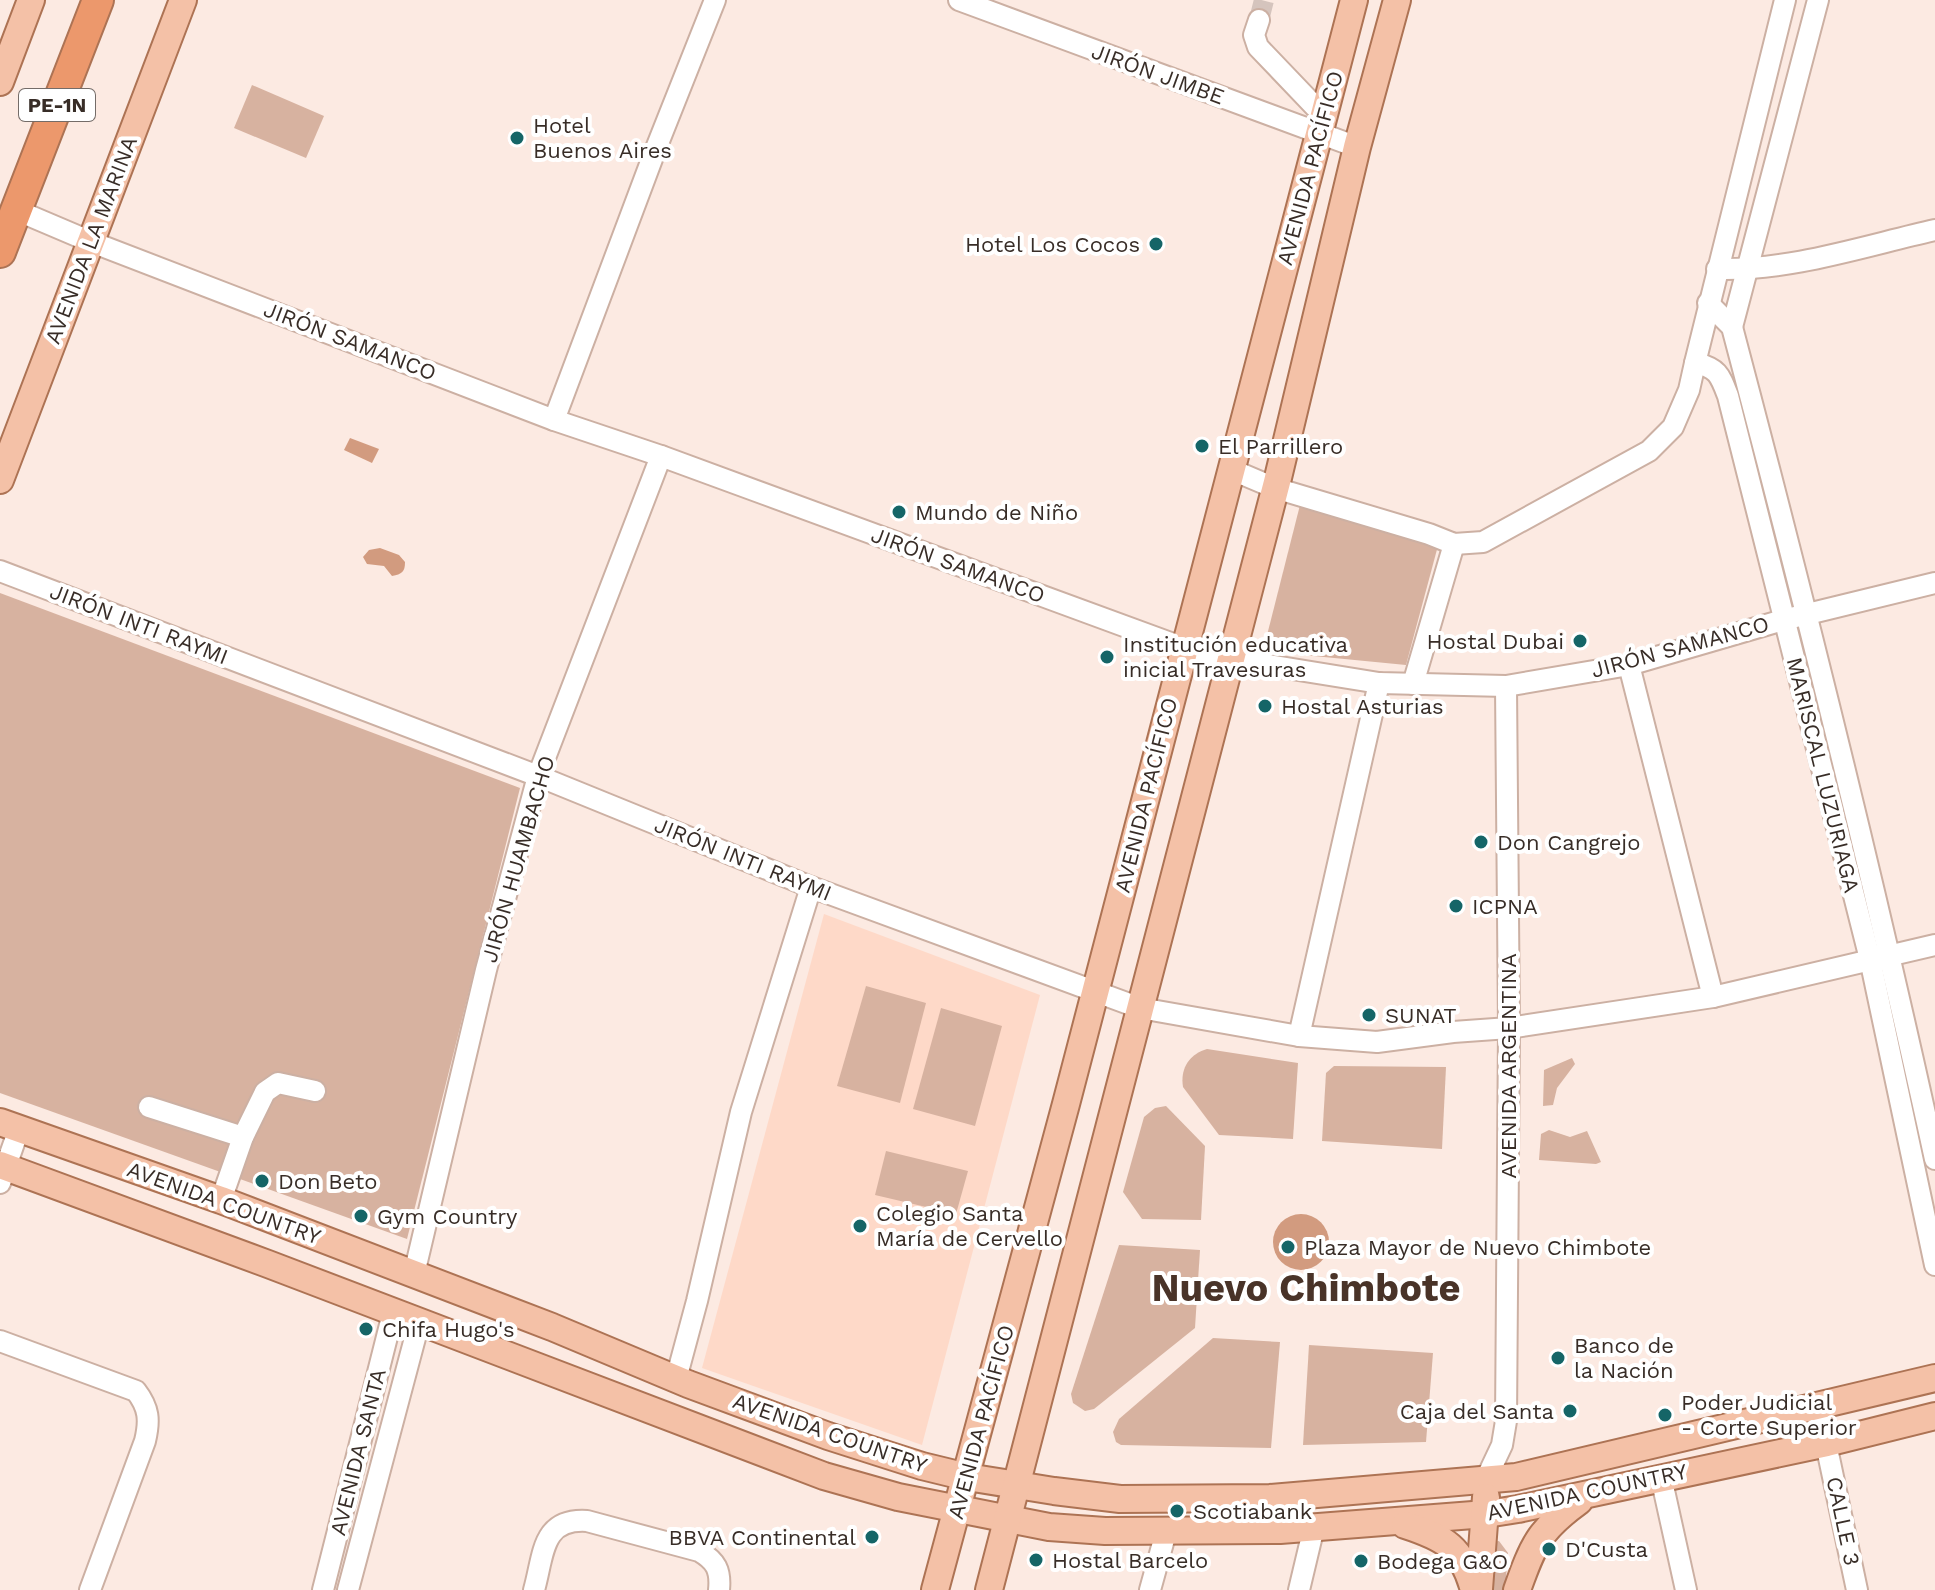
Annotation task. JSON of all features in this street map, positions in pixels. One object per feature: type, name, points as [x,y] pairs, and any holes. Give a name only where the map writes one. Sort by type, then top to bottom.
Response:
[{"type":"highway","name":"PE-1N","points":[[0,252],[98,0]]},
{"type":"main road","points":[[0,82],[31,0]]},
{"type":"main road","name":"AVENIDA LA MARINA","points":[[0,480],[183,0]]},
{"type":"main road","name":"AVENIDA PACÍFICO","points":[[935,1590],[1095,993],[1354,0]]},
{"type":"main road","name":"AVENIDA PACÍFICO","points":[[989,1590],[1275,488],[1357,147],[1397,0]]},
{"type":"main road","name":"AVENIDA COUNTRY","points":[[9,1125],[221,1200],[828,1436],[906,1462],[967,1477],[1120,1499],[1270,1498],[1516,1477],[1935,1378]]},
{"type":"main road","name":"AVENIDA COUNTRY","points":[[2,1172],[268,1264],[824,1476],[898,1497],[1049,1527],[1223,1532],[1486,1514],[1586,1496],[1935,1416]]},
{"type":"main road","points":[[268,1264],[283,1224]]},
{"type":"main road","points":[[537,1367],[552,1327]]},
{"type":"main road","name":"AVENIDA ARGENTINA","points":[[1516,1477],[1516,1590]]},
{"type":"main road","name":"AVENIDA ARGENTINA","points":[[1476,1590],[1486,1514],[1485,1481]]},
{"type":"main road","points":[[1516,1590],[1534,1544],[1558,1516],[1586,1496]]},
{"type":"main road","points":[[1390,1520],[1435,1535],[1452,1547],[1464,1561],[1476,1590]]},
{"type":"street","points":[[554,420],[715,0]]},
{"type":"street","name":"JIRÓN JIMBE","points":[[959,0],[1321,125],[1357,147]]},
{"type":"street","points":[[1230,469],[1275,488],[1454,544],[1483,542],[1649,451],[1673,427],[1689,390],[1785,0]]},
{"type":"street","name":"MARISCAL LUZURIAGA","points":[[1818,0],[1732,327],[1808,614],[1891,955],[1935,1159]]},
{"type":"street","points":[[1259,20],[1254,35],[1258,47],[1321,125]]},
{"type":"street","name":"JIRÓN SAMANCO","points":[[16,210],[554,420],[661,456],[1184,648],[1231,659],[1379,683],[1506,686],[1629,665],[1783,620],[1935,583]]},
{"type":"street","points":[[1717,269],[1747,270],[1786,265],[1935,230]]},
{"type":"street","points":[[1708,303],[1732,327]]},
{"type":"street","name":"MARISCAL LUZURIAGA","points":[[1695,363],[1712,366],[1721,377],[1728,396],[1870,959],[1935,1265]]},
{"type":"street","name":"JIRÓN HUAMBACHO","points":[[414,1274],[486,970],[538,776],[661,456]]},
{"type":"street","points":[[1413,684],[1454,544]]},
{"type":"street","name":"JIRÓN INTI RAYMI","points":[[0,571],[538,776],[811,887],[1140,1008],[1299,1036],[1377,1042],[1509,1028],[1713,997],[1935,945]]},
{"type":"street","points":[[1629,665],[1713,997]]},
{"type":"street","points":[[1299,1036],[1379,683]]},
{"type":"street","name":"AVENIDA ARGENTINA","points":[[1485,1481],[1502,1445],[1506,1421],[1509,1028],[1506,686]]},
{"type":"street","points":[[676,1379],[741,1112],[811,887]]},
{"type":"street","points":[[221,1200],[243,1137],[265,1092],[278,1083],[315,1091]]},
{"type":"street","points":[[149,1107],[243,1137]]},
{"type":"street","points":[[2,1172],[9,1125]]},
{"type":"street","name":"AVENIDA SANTA","points":[[323,1590],[393,1313]]},
{"type":"street","name":"AVENIDA SANTA","points":[[348,1590],[419,1323]]},
{"type":"street","points":[[0,1341],[136,1391],[146,1403],[150,1422],[90,1590]]},
{"type":"street","name":"CALLE 3","points":[[1818,1406],[1857,1590]]},
{"type":"street","name":"AVENIDA ARGENTINA","points":[[1502,1445],[1516,1477]]},
{"type":"street","points":[[1661,1477],[1686,1590]]},
{"type":"street","points":[[534,1590],[550,1535],[558,1524],[572,1520],[587,1521],[699,1551],[712,1559],[719,1571],[720,1589]]},
{"type":"street","points":[[1299,1590],[1314,1527]]},
{"type":"street","points":[[1150,1590],[1166,1532]]},
{"type":"shaded area","points":[[252,85],[324,116],[306,158],[234,128]]},
{"type":"shaded area","points":[[350,438],[379,449],[372,463],[344,450]]},
{"type":"shaded area","points":[[1300,505],[1439,542],[1406,665],[1263,651]]},
{"type":"shaded area","points":[[380,548],[399,555],[405,562],[402,572],[392,576],[384,566],[367,564],[363,557],[369,550]]},
{"type":"shaded area","points":[[0,593],[520,788],[407,1239],[0,1093]]},
{"type":"shaded area","name":"Colegio Santa María de Cervello","points":[[824,914],[1040,995],[922,1445],[702,1368]]},
{"type":"shaded area","points":[[866,986],[926,1003],[900,1103],[837,1086]]},
{"type":"shaded area","points":[[941,1008],[1002,1026],[975,1126],[913,1109]]},
{"type":"shaded area","points":[[1207,1049],[1298,1063],[1293,1139],[1219,1135],[1183,1087],[1187,1063]]},
{"type":"shaded area","points":[[1572,1058],[1575,1064],[1557,1088],[1553,1105],[1543,1106],[1544,1070]]},
{"type":"shaded area","points":[[1334,1066],[1446,1067],[1442,1149],[1322,1141],[1326,1073]]},
{"type":"shaded area","points":[[1166,1106],[1205,1146],[1201,1220],[1142,1219],[1123,1192],[1144,1117],[1155,1108]]},
{"type":"shaded area","points":[[1549,1130],[1570,1137],[1587,1131],[1601,1162],[1539,1160],[1541,1134]]},
{"type":"shaded area","points":[[886,1151],[968,1171],[956,1214],[875,1195]]},
{"type":"shaded area","points":[[1301,1214],[1321,1222],[1329,1242],[1321,1262],[1301,1270],[1281,1262],[1273,1242],[1281,1222]]},
{"type":"shaded area","points":[[1119,1245],[1200,1250],[1195,1328],[1094,1409],[1085,1411],[1073,1403],[1071,1394]]},
{"type":"shaded area","points":[[1213,1338],[1280,1342],[1271,1448],[1121,1445],[1116,1442],[1113,1432],[1119,1419]]},
{"type":"shaded area","points":[[1309,1345],[1433,1353],[1426,1442],[1303,1445]]},
{"type":"shaded area","points":[[1499,1541],[1508,1553],[1505,1590],[1480,1590],[1483,1543]]},
{"type":"tunnel","points":[[1259,20],[1264,0]]},
{"type":"place","name":"Hotel Buenos Aires","points":[[517,138]]},
{"type":"place","name":"Hotel Los Cocos","points":[[1156,244]]},
{"type":"place","name":"El Parrillero","points":[[1202,446]]},
{"type":"place","name":"Mundo de Niño","points":[[899,512]]},
{"type":"place","name":"Hostal Dubai","points":[[1580,641]]},
{"type":"place","name":"Institución educativa inicial Travesuras","points":[[1107,657]]},
{"type":"place","name":"Hostal Asturias","points":[[1265,706]]},
{"type":"place","name":"Don Cangrejo","points":[[1481,842]]},
{"type":"place","name":"ICPNA","points":[[1456,906]]},
{"type":"place","name":"SUNAT","points":[[1369,1015]]},
{"type":"place","name":"Don Beto","points":[[262,1181]]},
{"type":"place","name":"Gym Country","points":[[361,1216]]},
{"type":"place","name":"Colegio Santa María de Cervello","points":[[860,1226]]},
{"type":"place","name":"Plaza Mayor de Nuevo Chimbote","points":[[1288,1247]]},
{"type":"place","name":"Chifa Hugo's","points":[[366,1329]]},
{"type":"place","name":"Banco de la Nación","points":[[1558,1358]]},
{"type":"place","name":"Caja del Santa","points":[[1570,1411]]},
{"type":"place","name":"Poder Judicial - Corte Superior","points":[[1665,1415]]},
{"type":"place","name":"Scotiabank","points":[[1177,1511]]},
{"type":"place","name":"BBVA Continental","points":[[872,1537]]},
{"type":"place","name":"D'Custa","points":[[1549,1549]]},
{"type":"place","name":"Hostal Barcelo","points":[[1036,1560]]},
{"type":"place","name":"Bodega G&O","points":[[1361,1561]]},
{"type":"district","name":"Nuevo Chimbote","points":[[1306,1288]]}]
